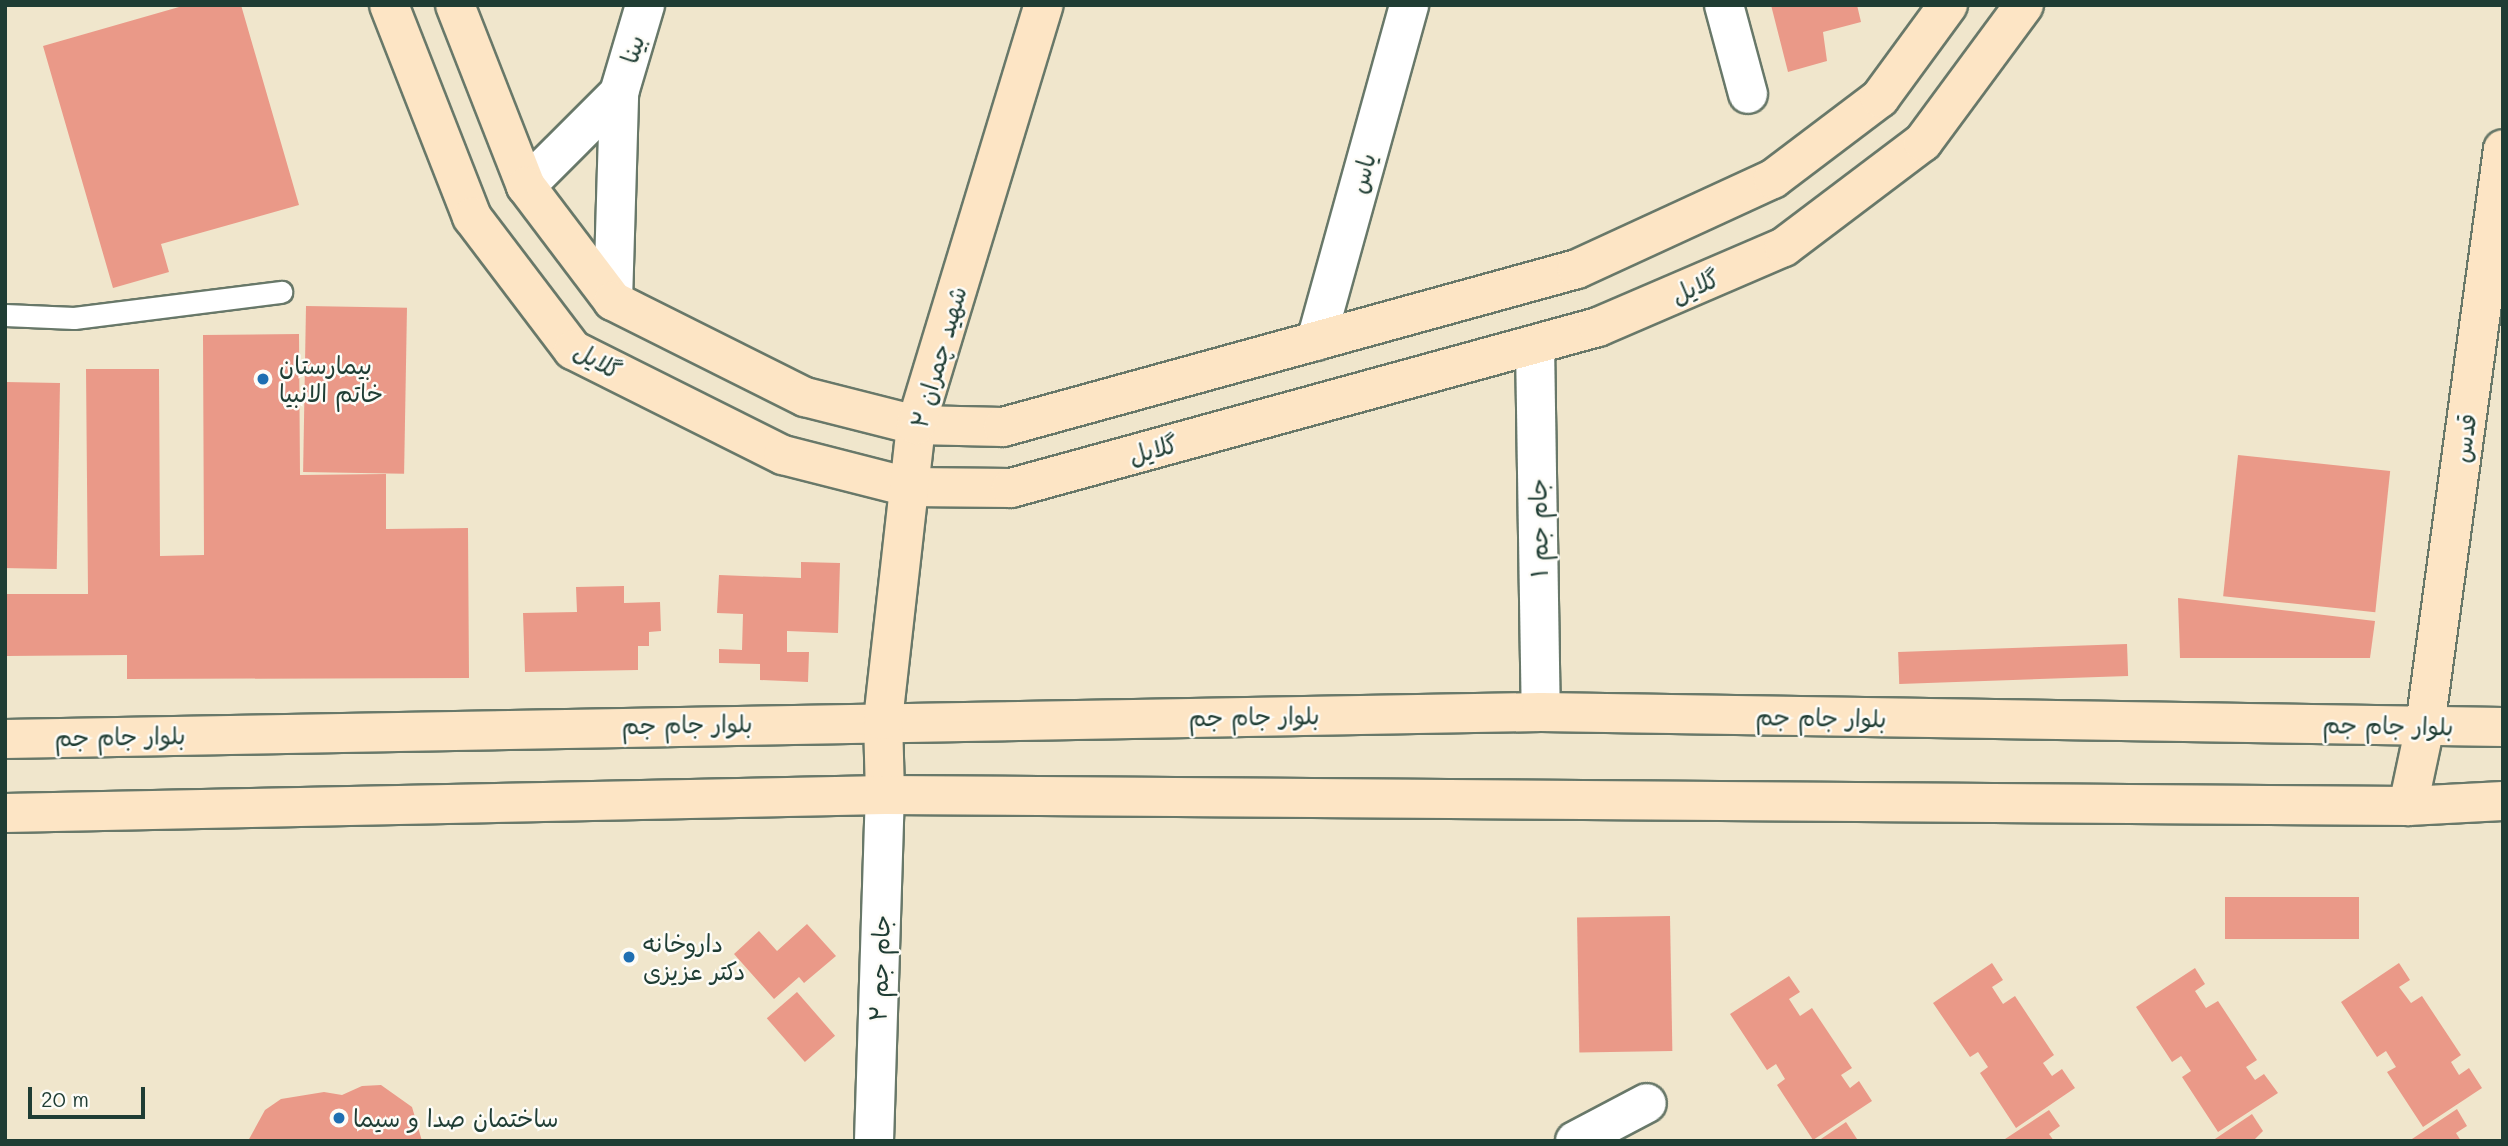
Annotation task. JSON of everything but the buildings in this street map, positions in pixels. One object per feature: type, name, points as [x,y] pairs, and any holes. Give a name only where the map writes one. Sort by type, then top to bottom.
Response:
[{"type":"street","name":"گلایل","points":[[389,5],[472,217],[573,350],[783,455],[909,486],[1011,488],[1598,327],[1784,247],[1923,142],[2024,5]]},
{"type":"street","points":[[455,5],[526,186],[613,301],[805,397],[916,425],[1003,427],[1577,269],[1773,179],[1880,99],[1948,5]]},
{"type":"street","name":"بینا","points":[[618,93],[645,5]]},
{"type":"street","name":"شهید چمران ۲","points":[[885,795],[883,720],[916,425],[1044,5]]},
{"type":"street","name":"یاس","points":[[1316,341],[1409,5]]},
{"type":"street","points":[[1724,5],[1748,93]]},
{"type":"street","points":[[526,186],[618,93]]},
{"type":"street","points":[[613,301],[618,93]]},
{"type":"street","name":"قدس","points":[[2408,806],[2425,726],[2503,149]]},
{"type":"street","name":"جام جم ۱","points":[[1535,345],[1541,712]]},
{"type":"street","name":"بلوار جام جم","points":[[5,739],[883,720],[1541,712],[2503,727]]},
{"type":"street","points":[[5,813],[885,795],[2408,806],[2503,802]]},
{"type":"street","name":"جام جم ۲","points":[[874,1141],[885,795]]},
{"type":"street","points":[[1575,1141],[1647,1103]]},
{"type":"lane","points":[[5,315],[74,318],[281,292]]},
{"type":"place","name":"بیمارستان خاتم الانبیا","points":[[263,379]]},
{"type":"place","name":"داروخانه دکتر عزیزی","points":[[629,957]]},
{"type":"place","name":"ساختمان صدا و سیما","points":[[339,1118]]}]
